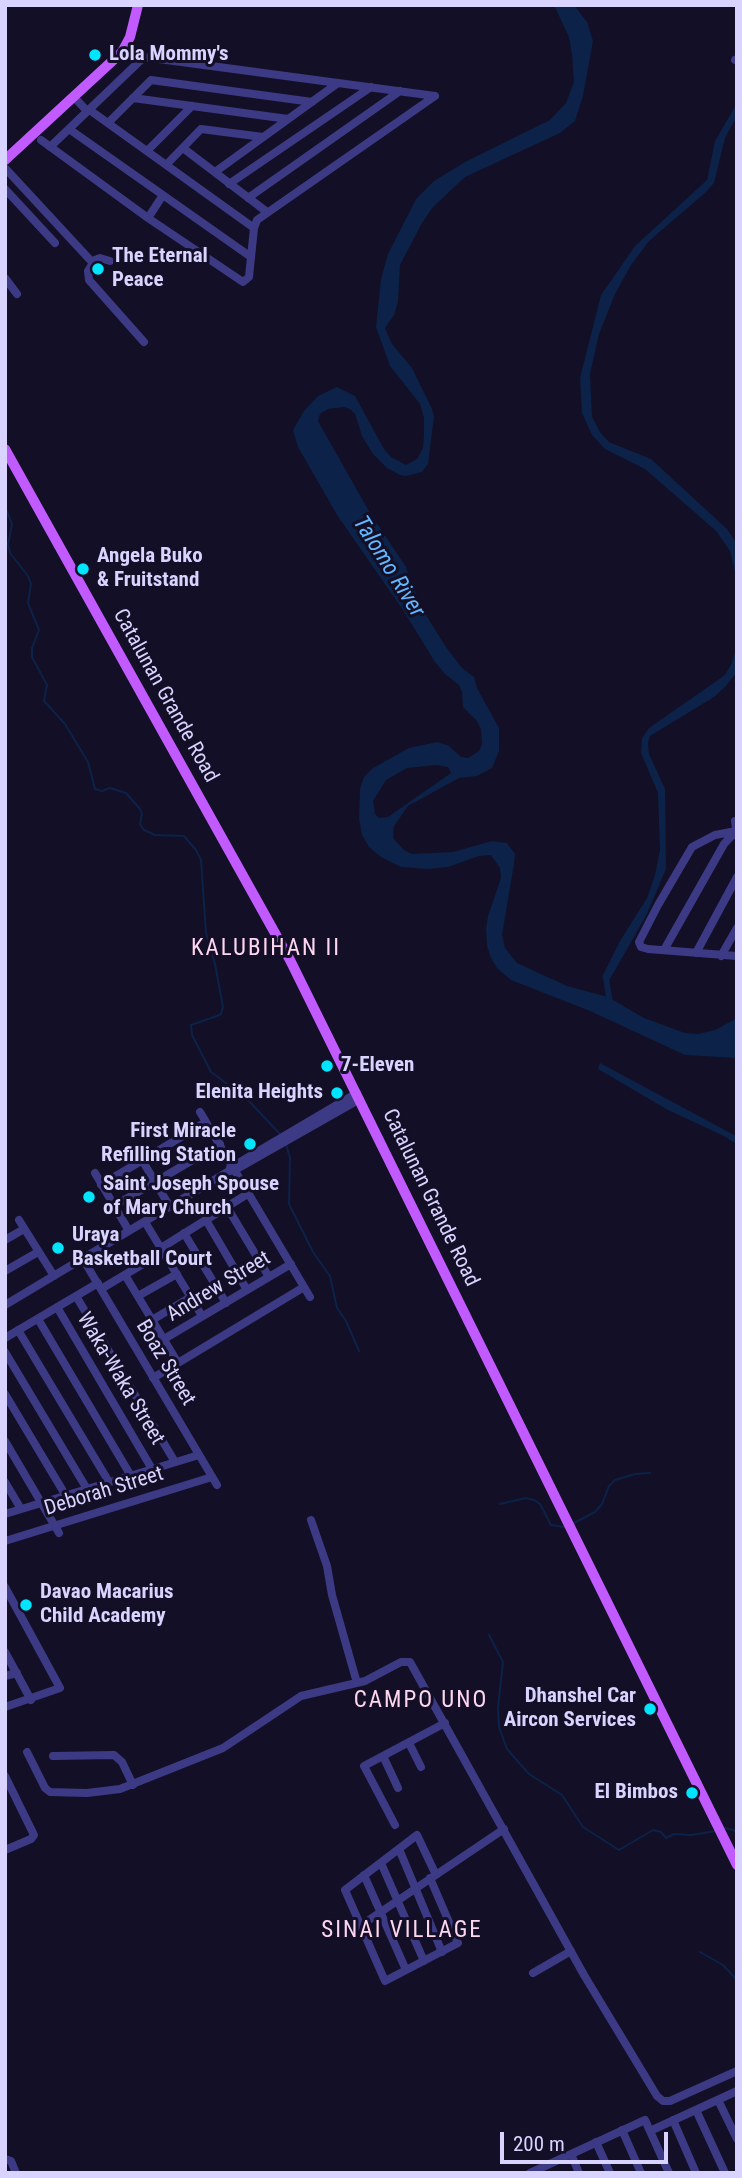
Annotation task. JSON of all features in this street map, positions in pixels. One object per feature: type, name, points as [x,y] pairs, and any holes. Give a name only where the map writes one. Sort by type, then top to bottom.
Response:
[{"type":"main road","points":[[5,160],[122,51],[132,32],[138,5]]},
{"type":"main road","name":"Catalunan Grande Road","points":[[5,449],[271,927],[358,1096],[737,1866]]},
{"type":"street","points":[[41,141],[243,282],[249,277],[257,220],[435,96],[144,57],[50,147]]},
{"type":"street","points":[[108,123],[152,80],[312,102]]},
{"type":"street","points":[[215,172],[338,83]]},
{"type":"street","points":[[229,184],[371,87]]},
{"type":"street","points":[[248,198],[401,91]]},
{"type":"street","points":[[76,95],[90,110],[254,228]]},
{"type":"street","points":[[133,98],[288,119]]},
{"type":"street","points":[[147,151],[192,106]]},
{"type":"street","points":[[69,129],[251,257]]},
{"type":"street","points":[[166,165],[201,129],[262,137]]},
{"type":"street","points":[[183,148],[267,212]]},
{"type":"street","points":[[5,168],[92,262]]},
{"type":"street","points":[[5,190],[55,243]]},
{"type":"street","points":[[148,218],[163,195]]},
{"type":"street","points":[[110,261],[100,258],[92,262],[88,276],[91,284],[144,342]]},
{"type":"street","points":[[5,278],[17,294]]},
{"type":"street","points":[[664,950],[724,845],[736,833],[735,821]]},
{"type":"street","points":[[736,833],[715,835],[695,844],[639,941],[643,948],[737,956]]},
{"type":"street","points":[[696,953],[737,877]]},
{"type":"street","points":[[721,956],[737,928]]},
{"type":"street","points":[[5,1305],[358,1096]]},
{"type":"street","points":[[200,1112],[310,1297]]},
{"type":"street","points":[[101,1185],[206,1122]]},
{"type":"street","points":[[114,1206],[220,1144]]},
{"type":"street","points":[[142,1160],[170,1206]]},
{"type":"street","points":[[94,1174],[129,1231]]},
{"type":"street","points":[[5,1338],[76,1296],[125,1275],[184,1233],[249,1193]]},
{"type":"street","points":[[227,1207],[269,1278]]},
{"type":"street","points":[[19,1220],[54,1276]]},
{"type":"street","points":[[205,1220],[247,1290]]},
{"type":"street","points":[[145,1222],[202,1317]]},
{"type":"street","points":[[5,1240],[24,1229]]},
{"type":"street","points":[[184,1233],[226,1303]]},
{"type":"street","points":[[5,1271],[38,1252]]},
{"type":"street","name":"Boaz Street","points":[[83,1259],[215,1481]]},
{"type":"street","name":"Andrew Street","points":[[164,1339],[291,1264]]},
{"type":"street","points":[[138,1296],[177,1274]]},
{"type":"street","points":[[125,1275],[178,1363]]},
{"type":"street","points":[[153,1378],[304,1287]]},
{"type":"street","points":[[76,1296],[175,1462]]},
{"type":"street","points":[[152,1320],[191,1297]]},
{"type":"street","name":"Waka-Waka Street","points":[[57,1307],[152,1469]]},
{"type":"street","points":[[38,1319],[131,1476]]},
{"type":"street","points":[[19,1330],[109,1482]]},
{"type":"street","points":[[5,1352],[87,1489]]},
{"type":"street","points":[[5,1394],[66,1496]]},
{"type":"street","points":[[5,1441],[57,1529]]},
{"type":"street","points":[[5,1514],[199,1455]]},
{"type":"street","name":"Deborah Street","points":[[5,1541],[57,1529],[215,1481]]},
{"type":"street","points":[[5,1482],[21,1509]]},
{"type":"street","points":[[311,1520],[330,1575],[332,1595],[357,1683]]},
{"type":"street","points":[[5,1587],[60,1688],[5,1707]]},
{"type":"street","points":[[5,1652],[32,1699]]},
{"type":"street","points":[[27,1752],[45,1788],[50,1792],[98,1792],[133,1785],[223,1748],[301,1696],[357,1683],[401,1662],[410,1662],[571,1951],[659,2099],[670,2101],[737,2071]]},
{"type":"street","points":[[5,1676],[17,1673]]},
{"type":"street","points":[[395,1825],[364,1766],[445,1723]]},
{"type":"street","points":[[409,1742],[421,1767]]},
{"type":"street","points":[[53,1756],[114,1755],[122,1762],[133,1785]]},
{"type":"street","points":[[383,1756],[398,1788]]},
{"type":"street","points":[[5,1776],[34,1836],[5,1850]]},
{"type":"street","points":[[360,1926],[504,1829]]},
{"type":"street","points":[[417,1835],[433,1877],[458,1943],[385,1981],[345,1890],[417,1835]]},
{"type":"street","points":[[399,1849],[442,1952]]},
{"type":"street","points":[[381,1863],[424,1961]]},
{"type":"street","points":[[364,1875],[406,1970]]},
{"type":"street","points":[[533,1973],[571,1951]]},
{"type":"street","points":[[650,2131],[737,2091]]},
{"type":"street","points":[[718,2100],[737,2139]]},
{"type":"street","points":[[696,2110],[725,2173]]},
{"type":"street","points":[[530,2173],[550,2169],[570,2154],[645,2120],[669,2173]]},
{"type":"street","points":[[673,2120],[696,2173]]},
{"type":"street","points":[[622,2130],[641,2173]]},
{"type":"street","points":[[596,2142],[610,2173]]},
{"type":"street","points":[[570,2154],[579,2173]]},
{"type":"street","points":[[8,2160],[16,2173]]},
{"type":"water","name":"Talomo River","points":[[554,5],[574,5],[587,22],[593,41],[583,96],[575,121],[560,133],[465,177],[433,207],[400,265],[398,302],[394,315],[385,328],[392,344],[412,368],[432,409],[434,416],[428,464],[422,472],[406,476],[387,468],[373,454],[362,436],[355,414],[350,409],[328,409],[320,414],[318,421],[370,513],[406,567],[421,607],[446,647],[462,668],[474,677],[477,688],[499,728],[499,751],[492,768],[477,776],[459,778],[408,806],[394,826],[393,838],[412,854],[453,852],[492,841],[507,843],[515,854],[502,935],[505,948],[517,963],[567,986],[608,997],[644,1018],[685,1033],[698,1034],[715,1030],[737,1018],[737,1058],[685,1055],[590,1011],[511,980],[497,968],[487,946],[488,916],[501,878],[500,868],[491,855],[479,856],[448,867],[428,869],[401,867],[381,857],[369,847],[362,835],[359,819],[360,789],[364,777],[373,768],[409,748],[437,742],[449,746],[461,757],[468,758],[479,751],[482,744],[481,729],[463,707],[459,685],[435,662],[403,610],[337,515],[298,447],[293,430],[304,411],[318,396],[337,387],[355,396],[391,457],[406,465],[417,459],[423,448],[424,435],[424,418],[420,404],[390,366],[376,327],[381,279],[388,254],[416,199],[434,181],[465,162],[550,120],[566,103],[574,82],[569,37]],"holes":[[[437,765],[448,767],[451,773],[388,817],[379,818],[375,814],[373,801],[386,780],[407,768]]]},
{"type":"water","points":[[737,103],[737,116],[725,138],[714,183],[649,241],[631,265],[615,294],[599,334],[590,374],[592,417],[600,432],[609,442],[651,459],[727,529],[737,544],[737,580],[730,551],[716,531],[645,469],[605,449],[592,435],[582,413],[580,378],[601,295],[635,246],[707,180],[715,141]]},
{"type":"water","points":[[737,645],[737,672],[725,687],[714,697],[650,736],[649,754],[665,789],[666,869],[647,914],[610,979],[602,977],[620,941],[647,898],[660,850],[658,793],[641,753],[642,738],[649,728],[725,675]]},
{"type":"water","points":[[600,1063],[736,1136],[737,1149],[735,1143],[724,1136],[668,1110],[598,1069]]},
{"type":"waterway","points":[[5,507],[12,524],[8,545],[10,553],[31,584],[28,603],[39,630],[32,648],[32,657],[47,685],[44,701],[65,724],[88,762],[95,789],[102,791],[110,788],[126,793],[140,809],[140,824],[144,830],[155,835],[184,836],[196,850],[201,860],[206,933],[223,1007],[221,1014],[191,1025],[192,1035],[211,1072],[246,1098],[280,1134]]},
{"type":"waterway","points":[[609,973],[606,978],[610,1003]]},
{"type":"waterway","points":[[286,1144],[290,1158],[289,1204],[313,1252],[330,1276],[337,1308],[359,1351]]},
{"type":"waterway","points":[[574,1523],[595,1512],[615,1480],[650,1473]]},
{"type":"waterway","points":[[500,1504],[526,1498],[534,1500],[540,1504],[551,1525],[564,1527]]},
{"type":"waterway","points":[[489,1635],[503,1662],[498,1708],[499,1727],[507,1749],[529,1774],[562,1795],[583,1827],[619,1850],[653,1830],[661,1832],[666,1838],[674,1834],[691,1835],[716,1831]]},
{"type":"waterway","points":[[725,1828],[737,1833]]},
{"type":"waterway","points":[[700,1952],[723,1965],[737,1980]]},
{"type":"place","name":"Lola Mommy's","points":[[95,55]]},
{"type":"place","name":"The Eternal Peace","points":[[98,269]]},
{"type":"place","name":"Angela Buko & Fruitstand","points":[[83,569]]},
{"type":"place","name":"7-Eleven","points":[[327,1066]]},
{"type":"place","name":"Elenita Heights","points":[[337,1093]]},
{"type":"place","name":"First Miracle Refilling Station","points":[[250,1144]]},
{"type":"place","name":"Saint Joseph Spouse of Mary Church","points":[[89,1197]]},
{"type":"place","name":"Uraya Basketball Court","points":[[58,1248]]},
{"type":"place","name":"Davao Macarius Child Academy","points":[[26,1605]]},
{"type":"place","name":"Dhanshel Car Aircon Services","points":[[650,1709]]},
{"type":"place","name":"El Bimbos","points":[[692,1793]]},
{"type":"district","name":"KALUBIHAN II","points":[[266,949]]},
{"type":"district","name":"CAMPO UNO","points":[[421,1701]]},
{"type":"district","name":"SINAI VILLAGE","points":[[402,1931]]}]
